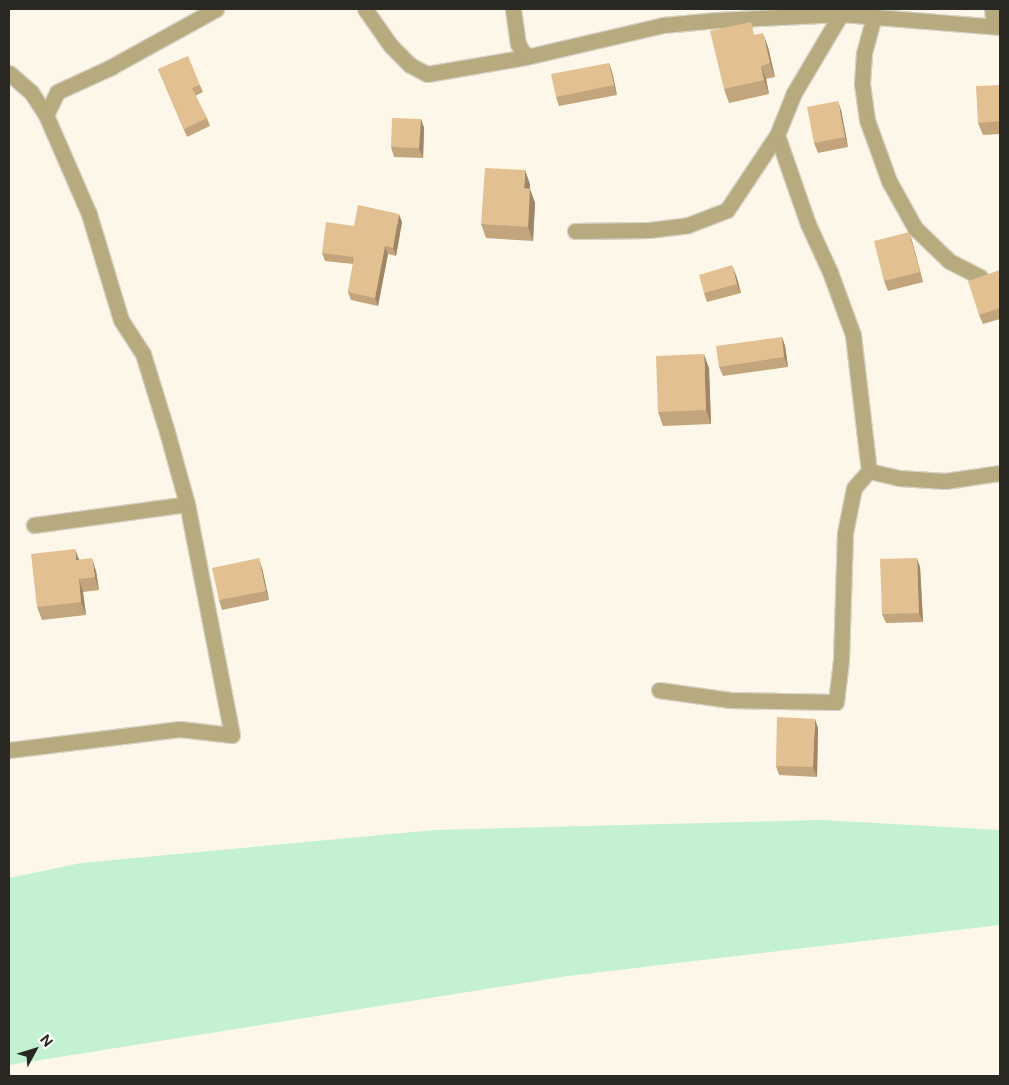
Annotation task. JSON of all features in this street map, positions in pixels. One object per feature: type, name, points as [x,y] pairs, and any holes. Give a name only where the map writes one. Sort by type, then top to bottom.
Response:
[{"type":"street","points":[[31,92],[56,92],[111,67],[216,9]]},
{"type":"street","points":[[365,9],[391,46],[410,65],[427,74],[526,57],[662,25],[719,14],[841,14],[997,26],[992,9]]},
{"type":"street","points":[[513,9],[518,44],[526,57]]},
{"type":"street","points":[[575,231],[649,230],[688,225],[714,217],[727,210],[777,135],[794,94],[841,14]]},
{"type":"street","points":[[874,16],[864,54],[862,84],[867,120],[890,181],[914,228],[950,261],[980,277]]},
{"type":"street","points":[[9,73],[31,92],[46,115],[89,214],[121,320],[143,354],[187,504],[232,735],[180,729],[9,750]]},
{"type":"street","points":[[46,115],[56,92]]},
{"type":"street","points":[[659,690],[730,700],[836,702],[841,660],[845,534],[854,488],[869,471],[853,335],[830,272],[808,224],[777,135]]},
{"type":"street","points":[[869,471],[898,478],[945,481],[1000,473]]},
{"type":"street","points":[[34,526],[187,504]]},
{"type":"green space","points":[[822,820],[1000,830],[1000,925],[568,976],[9,1065],[9,878],[81,863],[435,830]]},
{"type":"building","points":[[751,22],[754,35],[763,33],[770,63],[761,66],[764,80],[724,89],[710,31]]},
{"type":"building","points":[[188,56],[200,85],[192,88],[207,118],[184,129],[158,69]]},
{"type":"building","points":[[609,63],[614,85],[556,97],[551,74]]},
{"type":"building","points":[[1000,85],[1000,121],[978,123],[976,86]]},
{"type":"building","points":[[838,101],[845,137],[814,143],[807,107]]},
{"type":"building","points":[[392,118],[421,119],[419,148],[391,147]]},
{"type":"building","points":[[485,168],[525,170],[524,188],[530,189],[528,227],[481,224]]},
{"type":"building","points":[[358,205],[399,214],[393,248],[385,246],[375,298],[348,292],[354,257],[322,253],[326,222],[354,226]]},
{"type":"building","points":[[909,232],[920,272],[884,281],[874,241]]},
{"type":"building","points":[[732,265],[737,284],[704,293],[699,275]]},
{"type":"building","points":[[1000,270],[1000,308],[979,315],[968,281]]},
{"type":"building","points":[[782,337],[784,357],[719,367],[716,346]]},
{"type":"building","points":[[704,354],[706,410],[658,412],[656,356]]},
{"type":"building","points":[[75,549],[76,560],[92,558],[95,577],[79,579],[81,602],[37,607],[31,554]]},
{"type":"building","points":[[259,558],[266,591],[219,600],[212,568]]},
{"type":"building","points":[[917,558],[919,613],[882,614],[880,559]]},
{"type":"building","points":[[777,717],[815,719],[813,767],[776,766]]}]
